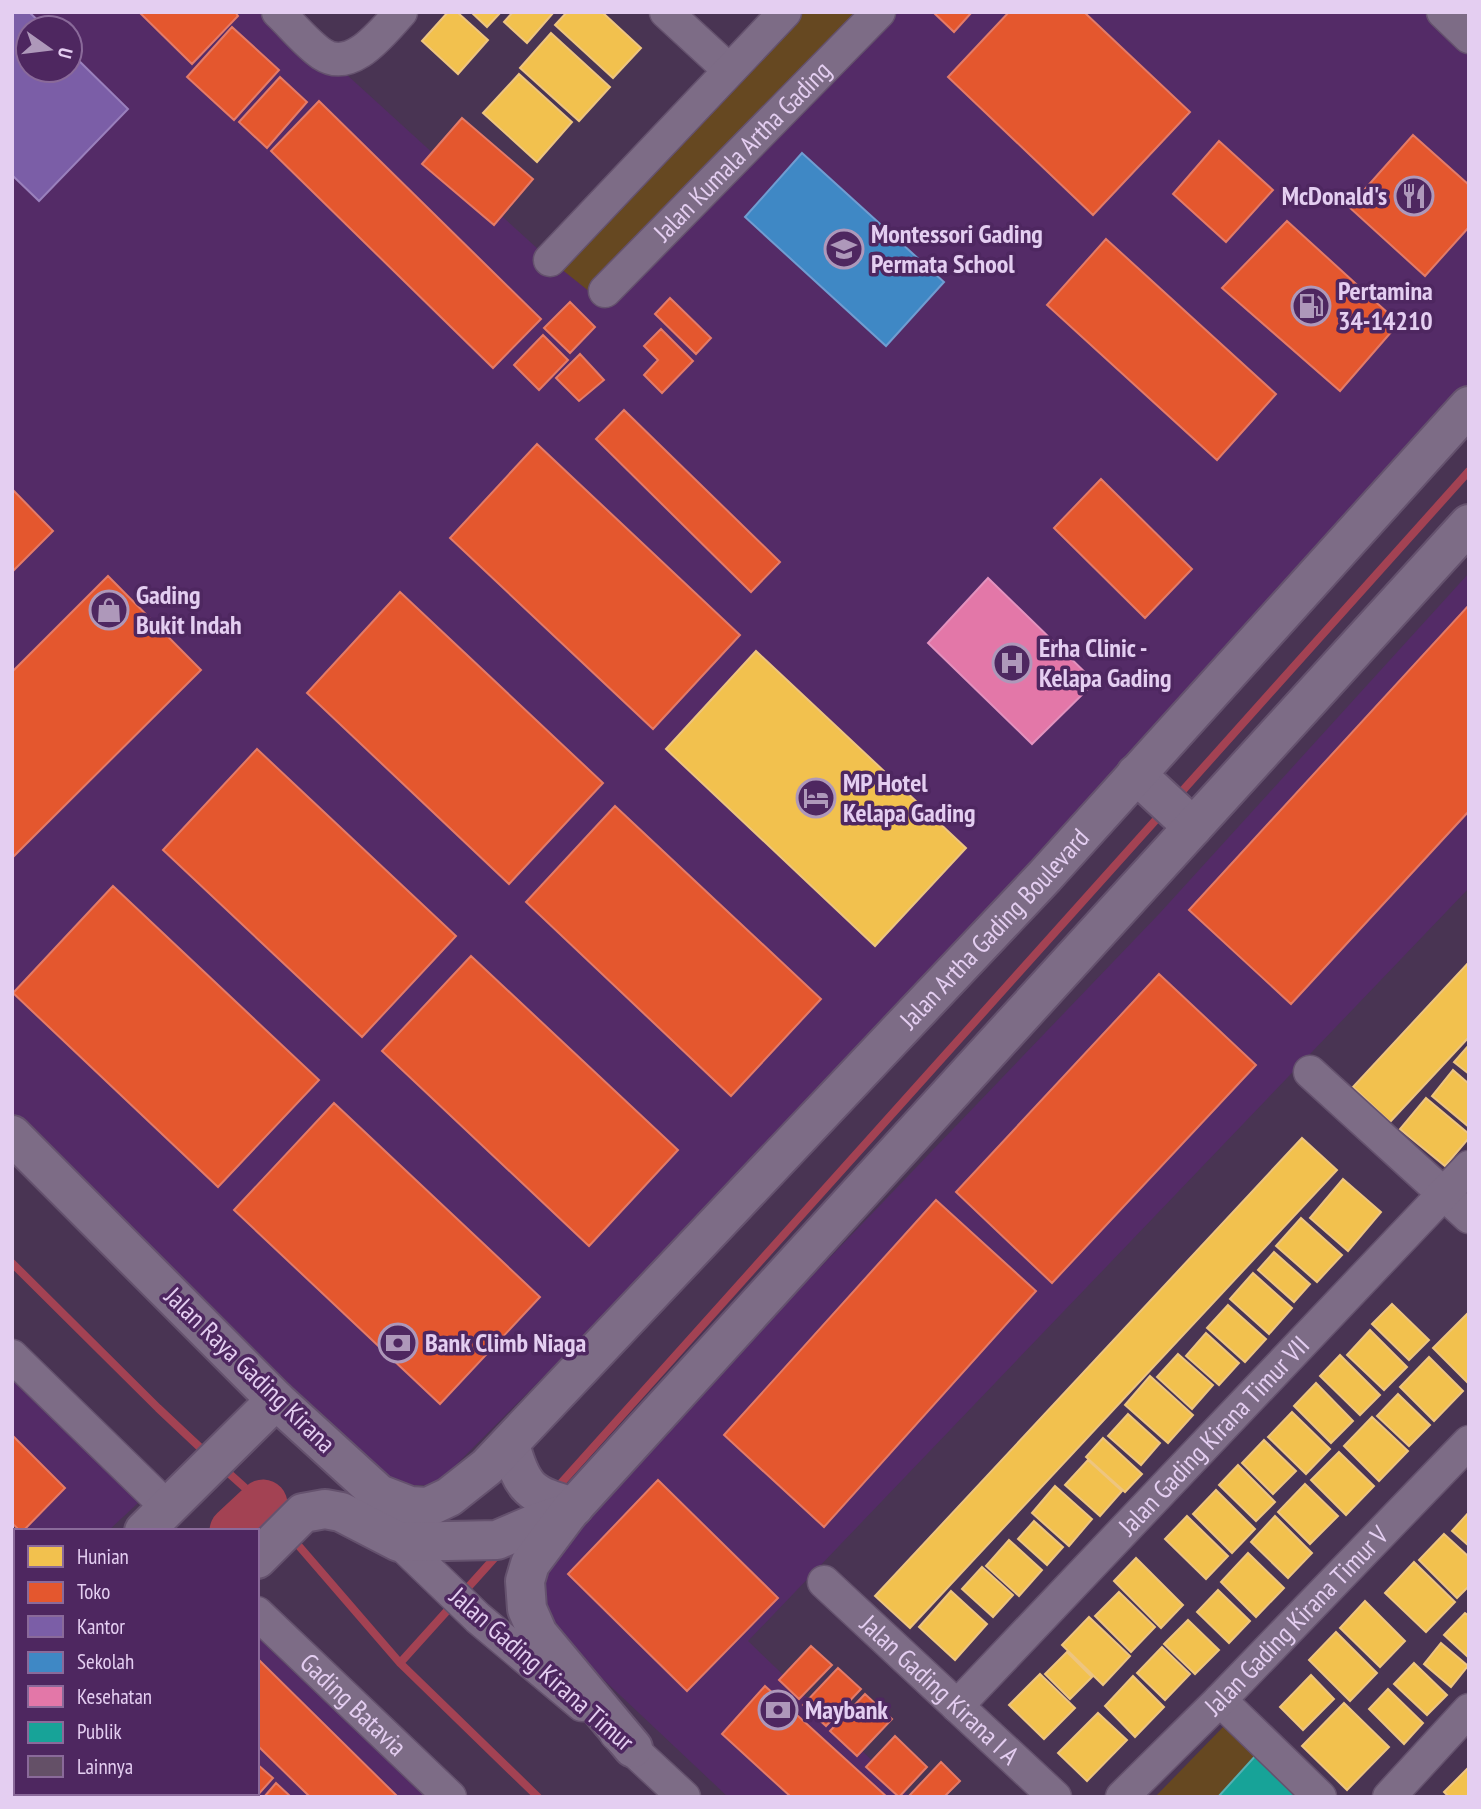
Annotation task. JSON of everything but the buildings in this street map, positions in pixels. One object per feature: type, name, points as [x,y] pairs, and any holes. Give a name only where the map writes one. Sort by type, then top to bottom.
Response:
[{"type":"main road","name":"Jalan Artha Gading Boulevard","points":[[512,1451],[1036,886],[1143,781],[1469,406]]},
{"type":"main road","points":[[633,1748],[538,1634],[527,1609],[525,1581],[551,1516],[1187,822],[1469,524]]},
{"type":"main road","points":[[1143,781],[1187,822]]},
{"type":"main road","name":"Jalan Raya Gading Kirana","points":[[12,1135],[276,1400],[379,1494],[410,1506],[428,1507],[449,1497],[512,1451]]},
{"type":"main road","points":[[163,1511],[276,1400]]},
{"type":"main road","points":[[512,1451],[523,1480],[551,1516]]},
{"type":"main road","points":[[259,1557],[303,1513],[325,1509],[341,1513],[399,1542],[497,1540],[551,1516]]},
{"type":"street","points":[[278,12],[323,55],[342,58],[357,55],[401,12]]},
{"type":"street","points":[[666,12],[729,70]]},
{"type":"street","points":[[550,260],[785,12]]},
{"type":"street","name":"Jalan Kumala Artha Gading","points":[[605,290],[880,12]]},
{"type":"street","points":[[1443,12],[1469,37]]},
{"type":"street","points":[[1310,1072],[1469,1217]]},
{"type":"street","name":"Jalan Gading Kirana Timur VII","points":[[957,1706],[1469,1167]]},
{"type":"street","points":[[12,1356],[163,1511]]},
{"type":"street","name":"Jalan Gading Kirana Timur V","points":[[1122,1797],[1469,1443]]},
{"type":"street","name":"Jalan Gading Kirana Timur","points":[[399,1542],[478,1618],[633,1748],[684,1797]]},
{"type":"street","name":"Jalan Gading Kirana I A","points":[[824,1581],[1055,1797]]},
{"type":"street","name":"Gading Batavia","points":[[259,1615],[450,1797]]},
{"type":"street","points":[[1220,1700],[1320,1797]]},
{"type":"street","points":[[1389,1797],[1469,1710]]},
{"type":"shaded area","name":"Gading Bukit Indah","points":[[12,12],[278,12],[550,260],[882,12],[1443,12],[1469,37],[1469,407],[1097,820],[436,1485],[409,1485],[372,1472],[12,1113]]},
{"type":"shaded area","points":[[785,12],[882,12],[605,304],[550,260]]},
{"type":"shaded area","points":[[1469,573],[1469,888],[748,1641],[910,1797],[728,1797],[552,1631],[539,1561],[1159,914]]},
{"type":"shaded area","points":[[12,1350],[153,1489],[110,1529],[22,1529],[12,1520]]},
{"type":"shaded area","points":[[259,1605],[459,1797],[158,1795],[259,1795]]},
{"type":"shaded area","points":[[1225,1725],[1298,1797],[1155,1797]]},
{"type":"waterway","points":[[1176,798],[1469,471]]},
{"type":"waterway","points":[[554,1491],[1162,813]]},
{"type":"waterway","points":[[12,1263],[208,1455]]},
{"type":"waterway","points":[[223,1468],[263,1504],[279,1523]]},
{"type":"waterway","points":[[236,1529],[263,1504]]},
{"type":"waterway","points":[[292,1538],[400,1663],[538,1797]]},
{"type":"waterway","points":[[463,1593],[499,1553]]},
{"type":"waterway","points":[[400,1663],[455,1602]]},
{"type":"place","name":"McDonald's","points":[[1414,196]]},
{"type":"place","name":"Montessori Gading Permata School","points":[[844,249]]},
{"type":"place","name":"Pertamina 34-14210","points":[[1311,306]]},
{"type":"place","name":"Gading Bukit Indah","points":[[109,610]]},
{"type":"place","name":"Erha Clinic - Kelapa Gading","points":[[1012,663]]},
{"type":"place","name":"MP Hotel Kelapa Gading","points":[[816,798]]},
{"type":"place","name":"Bank Climb Niaga","points":[[398,1343]]},
{"type":"place","name":"Maybank","points":[[778,1710]]}]
